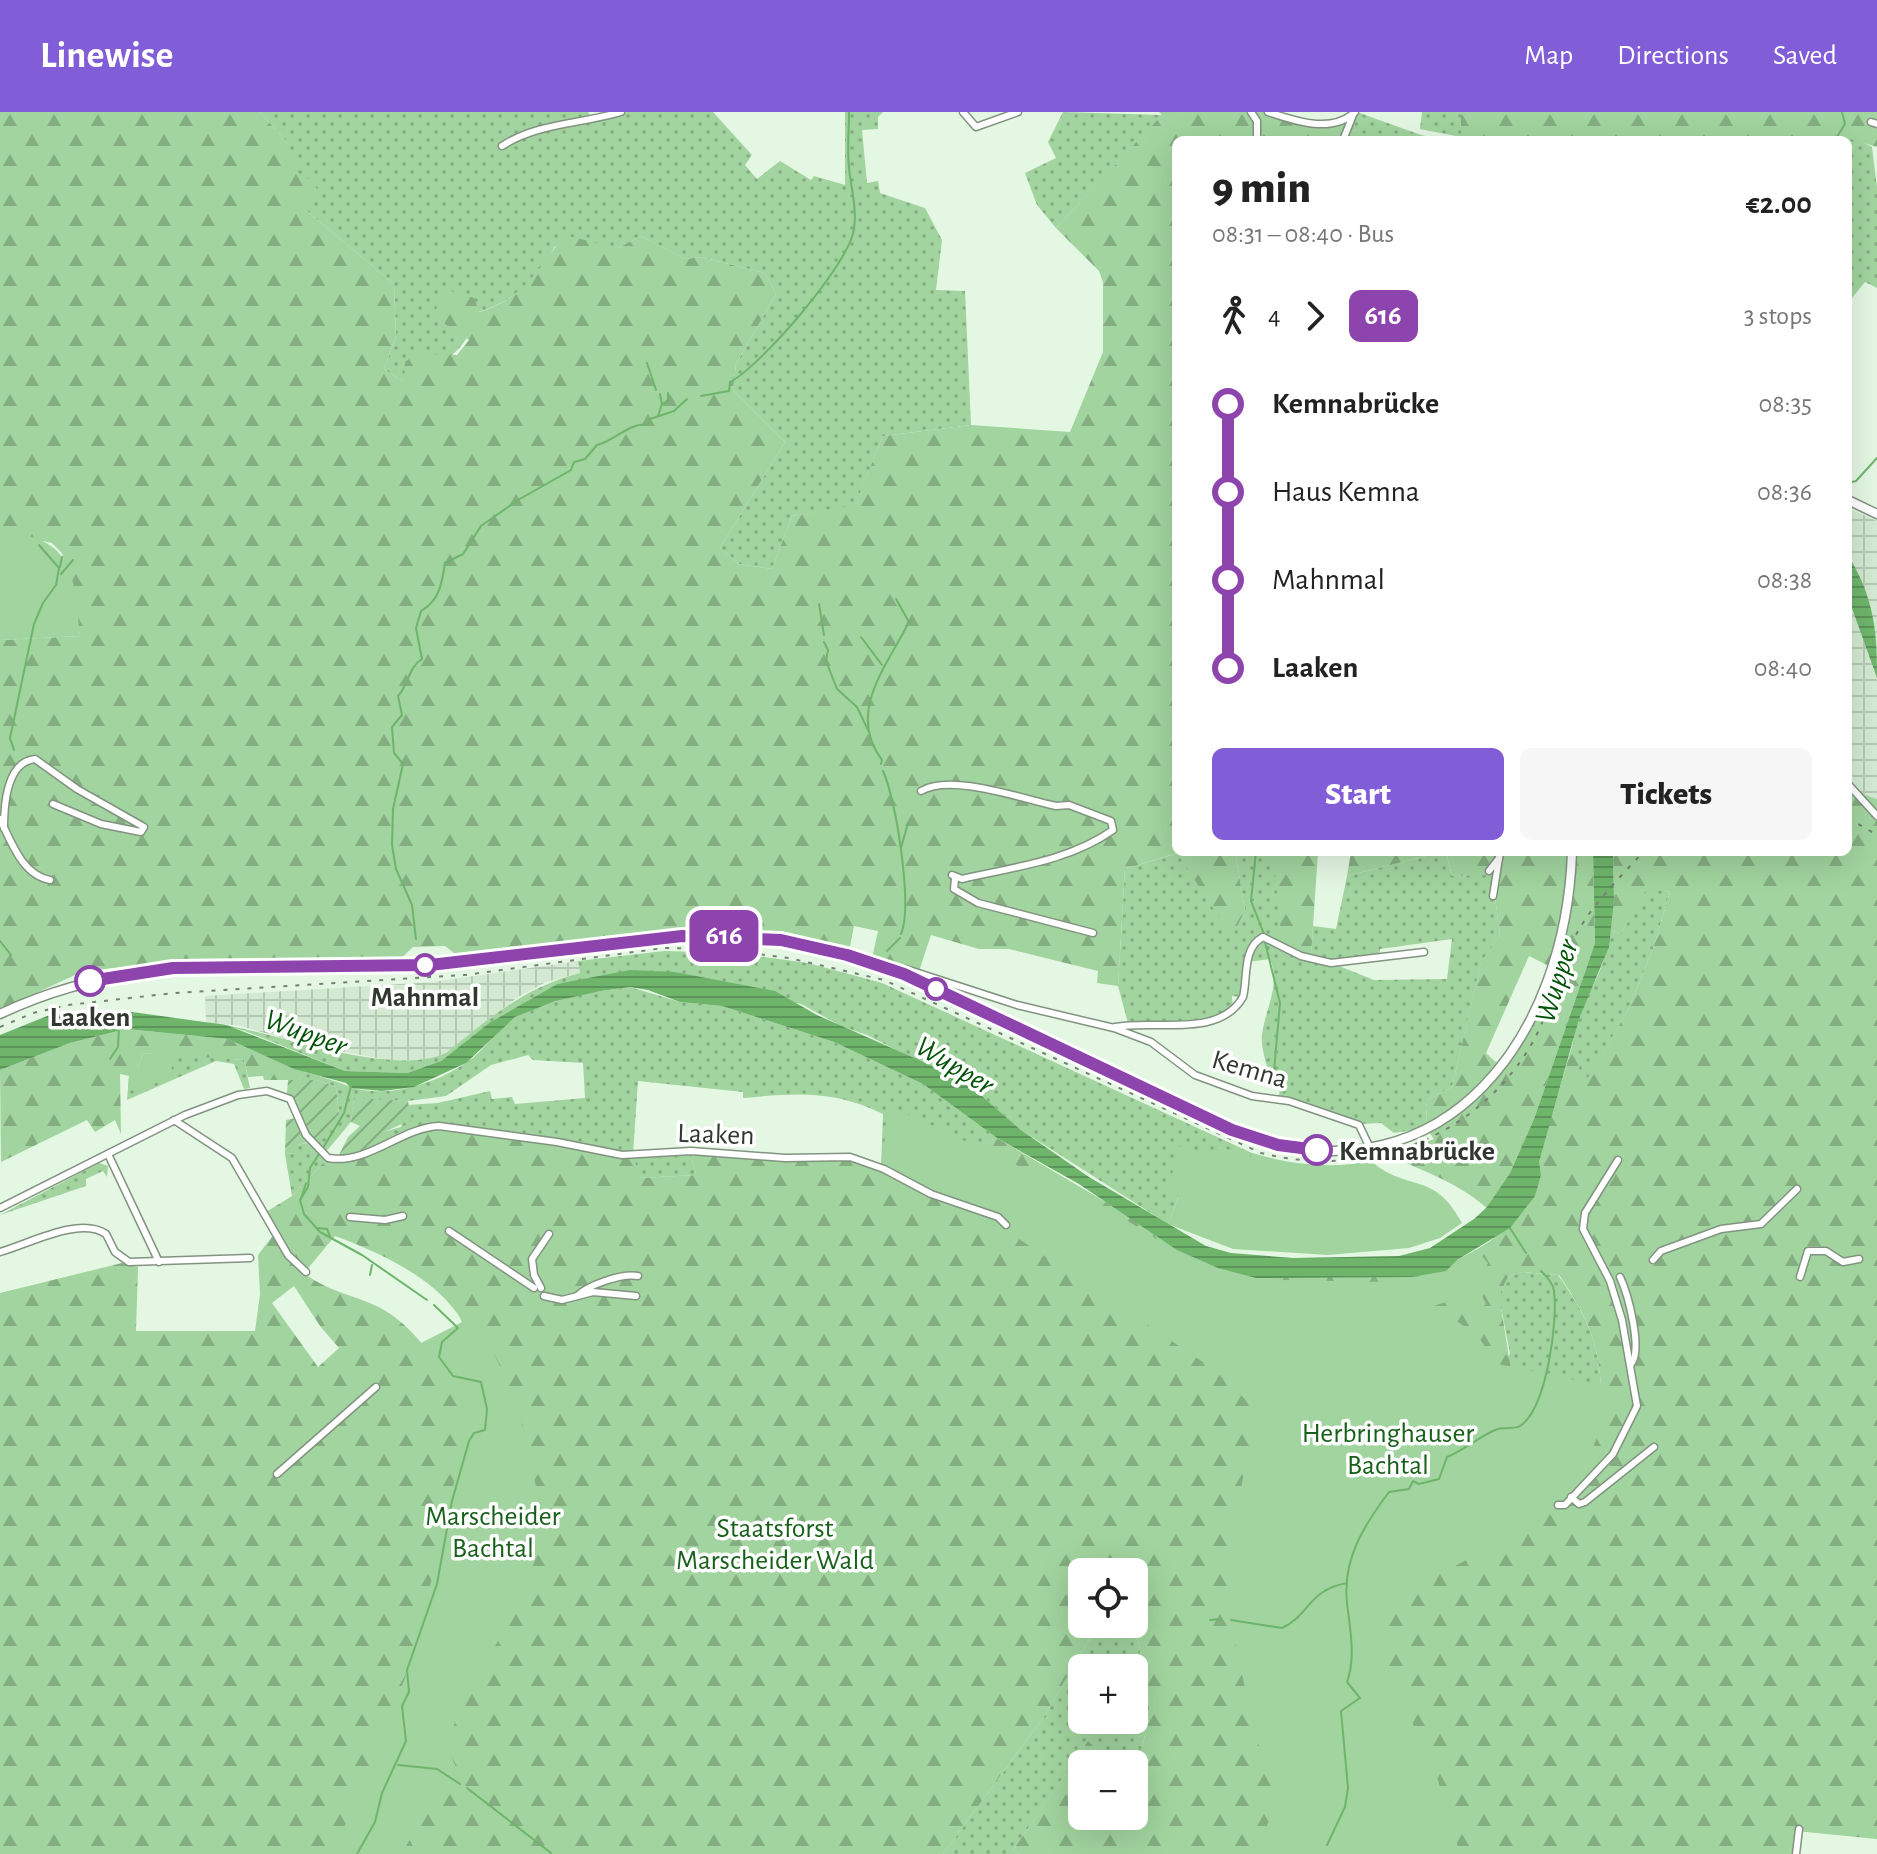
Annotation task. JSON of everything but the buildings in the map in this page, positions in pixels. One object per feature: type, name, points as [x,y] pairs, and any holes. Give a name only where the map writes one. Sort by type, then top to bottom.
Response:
[{"type":"main road","points":[[1852,502],[1877,514]]},
{"type":"main road","points":[[0,1014],[57,990],[140,970],[400,967],[682,936],[736,936],[799,943],[904,974],[1240,1133],[1305,1149],[1370,1148],[1411,1136],[1444,1117],[1482,1087],[1516,1050],[1535,1016],[1567,920],[1572,856]]},
{"type":"street","points":[[502,146],[539,129],[584,123],[621,112]]},
{"type":"street","points":[[963,112],[976,127],[1018,112]]},
{"type":"street","points":[[1251,112],[1257,121],[1257,136]]},
{"type":"street","points":[[1268,112],[1294,121],[1325,125],[1354,113]]},
{"type":"street","points":[[1345,136],[1354,113]]},
{"type":"street","points":[[4,828],[12,775],[20,764],[35,759],[77,789],[144,827],[141,832],[101,824],[53,804]]},
{"type":"street","points":[[921,791],[936,785],[965,786],[1056,806],[1069,805],[1111,821],[1113,830],[1089,847],[1046,861],[953,877],[954,889],[978,903],[1093,933]]},
{"type":"street","points":[[1852,788],[1877,816]]},
{"type":"street","points":[[0,819],[28,869],[38,878],[50,880]]},
{"type":"street","points":[[1489,871],[1499,856]]},
{"type":"street","points":[[1493,896],[1500,856]]},
{"type":"street","name":"Kemna","points":[[1114,1028],[1204,1023],[1221,1018],[1243,997],[1246,961],[1257,941],[1263,937],[1301,956],[1331,963],[1424,952]]},
{"type":"street","name":"Kemna","points":[[904,974],[906,969],[1017,1005],[1114,1028],[1151,1042],[1195,1075],[1252,1096],[1289,1101],[1359,1125],[1370,1148]]},
{"type":"street","name":"Laaken","points":[[0,1208],[174,1120],[238,1095],[267,1091],[290,1099],[306,1135],[320,1151],[337,1159],[360,1156],[420,1129],[439,1126],[557,1142],[622,1155],[691,1151],[785,1158],[850,1157],[884,1169],[931,1194],[998,1217],[1006,1225]]},
{"type":"street","points":[[174,1120],[232,1158],[288,1255],[306,1272]]},
{"type":"street","points":[[108,1154],[159,1262]]},
{"type":"street","points":[[1558,1505],[1565,1505],[1613,1454],[1637,1406],[1631,1364],[1610,1281],[1587,1239],[1583,1223],[1618,1160]]},
{"type":"street","points":[[1653,1260],[1661,1251],[1721,1229],[1761,1224],[1797,1189]]},
{"type":"street","points":[[350,1217],[385,1220],[403,1216]]},
{"type":"street","points":[[0,1252],[70,1230],[90,1228],[106,1234],[115,1252],[124,1260],[159,1262],[250,1258]]},
{"type":"street","points":[[449,1231],[537,1288],[532,1259],[549,1234]]},
{"type":"street","points":[[1800,1277],[1808,1251],[1826,1251],[1843,1262],[1859,1259]]},
{"type":"street","points":[[574,1298],[588,1287],[622,1275],[638,1276]]},
{"type":"street","points":[[1620,1277],[1632,1320],[1635,1357],[1631,1364]]},
{"type":"street","points":[[544,1296],[550,1299],[574,1298],[593,1292],[636,1296]]},
{"type":"street","points":[[277,1474],[376,1387]]},
{"type":"street","points":[[1571,1497],[1579,1504],[1585,1502],[1654,1447]]},
{"type":"street","points":[[1796,1854],[1799,1829]]},
{"type":"shaded area","points":[[1852,510],[1877,521],[1877,799],[1852,790]]},
{"type":"shaded area","points":[[1852,562],[1869,600],[1877,678],[1852,608]]},
{"type":"shaded area","points":[[1593,856],[1613,856],[1614,900],[1609,947],[1579,1019],[1539,1162],[1541,1175],[1535,1196],[1510,1228],[1457,1260],[1446,1271],[1412,1277],[1256,1278],[1218,1268],[1177,1250],[1079,1184],[997,1138],[923,1084],[834,1042],[722,1006],[680,1002],[630,987],[555,1001],[515,1017],[466,1063],[414,1087],[382,1091],[351,1088],[346,1083],[294,1069],[228,1039],[126,1029],[70,1043],[0,1070],[0,1035],[47,1016],[125,1011],[226,1025],[345,1071],[407,1073],[441,1061],[489,1023],[557,984],[630,970],[675,972],[775,991],[817,1015],[928,1064],[975,1090],[1021,1130],[1089,1177],[1206,1246],[1231,1253],[1293,1258],[1399,1256],[1430,1248],[1474,1219],[1487,1207],[1510,1173],[1534,1119],[1595,943]]},
{"type":"shaded area","points":[[578,961],[580,973],[546,982],[518,997],[446,1053],[432,1059],[393,1061],[302,1044],[241,1026],[206,1022],[205,996],[433,982]]},
{"type":"green space","points":[[0,112],[260,112],[286,141],[300,177],[310,179],[318,190],[308,212],[394,284],[396,336],[384,369],[404,382],[405,362],[416,354],[457,355],[469,340],[433,316],[445,289],[474,298],[479,312],[494,307],[528,282],[564,235],[618,248],[641,236],[685,259],[701,257],[765,273],[776,294],[736,364],[733,390],[785,442],[720,548],[739,564],[772,569],[792,516],[855,505],[883,436],[971,425],[1070,432],[1103,352],[1103,282],[1099,271],[1056,228],[1162,115],[1159,112],[1265,112],[1303,124],[1352,117],[1356,121],[1350,136],[1172,136],[1172,855],[1125,869],[1118,986],[1097,983],[1098,971],[1009,949],[979,949],[931,935],[919,971],[872,958],[878,931],[854,926],[849,951],[759,935],[703,932],[642,935],[459,957],[445,946],[413,947],[397,962],[151,964],[77,974],[0,1010],[0,640],[80,636],[62,553],[52,543],[0,532]]},
{"type":"green space","points":[[260,112],[588,112],[595,122],[625,112],[713,112],[752,155],[745,165],[757,179],[780,161],[811,180],[814,176],[845,185],[845,112],[883,112],[878,117],[878,129],[862,130],[867,183],[878,181],[880,193],[925,208],[942,240],[936,290],[965,291],[971,425],[883,436],[855,506],[792,516],[772,569],[739,564],[720,548],[785,442],[733,390],[736,364],[776,294],[765,273],[701,257],[685,259],[641,236],[618,248],[555,246],[541,269],[523,288],[491,308],[478,312],[459,349],[404,382],[384,369],[396,336],[394,284],[308,212],[286,141]]},
{"type":"green space","points":[[1063,112],[1163,115],[1056,228],[1037,205],[1025,173],[1056,158],[1048,142]]},
{"type":"green space","points":[[1357,112],[1426,136],[1348,136]]},
{"type":"green space","points":[[1422,112],[1461,112],[1461,136],[1420,129]]},
{"type":"green space","points":[[1461,112],[1877,112],[1877,147],[1852,140],[1852,136],[1837,130],[1836,136],[1461,136]]},
{"type":"green space","points":[[1837,129],[1851,136],[1836,136]]},
{"type":"green space","points":[[1852,137],[1872,147],[1877,188],[1877,288],[1865,282],[1852,298]]},
{"type":"green space","points":[[0,532],[43,541],[66,562],[72,577],[80,636],[0,640]]},
{"type":"green space","name":"Staatsforst Marscheider Wald","points":[[1852,790],[1877,799],[1877,1839],[1796,1831],[1793,1854],[1019,1854],[1013,1850],[1068,1770],[1068,1830],[1148,1830],[1148,1750],[1141,1750],[1145,1734],[1148,1734],[1149,1720],[1148,1654],[1141,1654],[1138,1638],[1148,1638],[1148,1558],[1068,1558],[1068,1638],[1090,1638],[1081,1654],[1068,1654],[1068,1676],[1045,1715],[943,1854],[0,1854],[0,1293],[122,1263],[138,1267],[136,1331],[255,1331],[260,1294],[258,1255],[274,1234],[266,1212],[292,1196],[327,1159],[345,1159],[432,1126],[633,1154],[640,1178],[696,1175],[690,1151],[851,1158],[881,1168],[956,1159],[997,1138],[1218,1268],[1457,1260],[1498,1235],[1524,1205],[1541,1175],[1538,1162],[1573,1043],[1583,1086],[1627,1012],[1653,949],[1670,892],[1647,889],[1620,934],[1609,929],[1614,899],[1613,856],[1852,856]],"holes":[[[335,1236],[385,1257],[417,1276],[445,1299],[460,1317],[472,1354],[430,1354],[391,1314],[323,1285],[304,1273]],[[1522,1272],[1559,1275],[1581,1310],[1593,1340],[1600,1373],[1603,1415],[1353,1628],[1511,1370],[1501,1307],[1501,1291],[1508,1277]],[[294,1286],[320,1326],[339,1348],[318,1367],[272,1303]]]},
{"type":"green space","points":[[1172,855],[1182,856],[1245,910],[1236,856],[1274,856],[1278,885],[1311,955],[1313,926],[1336,929],[1347,876],[1426,856],[1447,856],[1452,876],[1492,874],[1500,935],[1481,963],[1452,1087],[1427,1100],[1426,1128],[1394,1133],[1381,1123],[1360,1124],[1279,1096],[1280,1085],[1271,1085],[1262,1040],[1273,988],[1273,969],[1270,959],[1248,962],[1261,940],[1281,944],[1264,935],[1256,938],[1244,962],[1241,997],[1232,996],[1233,1008],[1221,1015],[1196,1021],[1128,1023],[1118,986],[1125,869]],"holes":[[[1452,939],[1447,979],[1374,980],[1334,964],[1379,959],[1380,949]]]},
{"type":"green space","points":[[1179,856],[1236,856],[1245,910],[1232,937]]},
{"type":"green space","points":[[1273,856],[1318,856],[1311,956],[1282,944]]},
{"type":"green space","points":[[1350,856],[1426,856],[1347,876]]},
{"type":"green space","points":[[1447,856],[1593,856],[1595,943],[1534,1119],[1510,1173],[1487,1208],[1452,1184],[1388,1156],[1434,1139],[1426,1128],[1427,1100],[1452,1087],[1481,962],[1500,935],[1492,875],[1452,876]],"holes":[[[1529,956],[1549,966],[1526,1027],[1498,1064],[1486,1053]]]},
{"type":"green space","points":[[1647,888],[1670,892],[1653,949],[1627,1012],[1583,1087],[1573,1044],[1579,1017],[1604,960],[1609,929],[1620,934]]},
{"type":"green space","points":[[664,951],[735,953],[808,963],[882,983],[1252,1153],[1251,1161],[1219,1147],[1180,1193],[1168,1224],[1021,1130],[975,1090],[801,1004],[675,972],[557,984],[489,1023],[441,1061],[407,1073],[345,1071],[245,1031],[206,1022],[362,1056],[393,1060],[422,1059],[446,1053],[524,995],[580,973],[578,961]]},
{"type":"green space","points":[[630,987],[680,1002],[722,1006],[834,1042],[923,1084],[997,1138],[956,1160],[881,1168],[883,1114],[865,1106],[814,1095],[743,1098],[743,1092],[638,1081],[633,1154],[690,1151],[696,1175],[640,1178],[385,1143],[383,1132],[401,1127],[407,1105],[438,1103],[490,1091],[492,1099],[512,1097],[515,1104],[585,1098],[583,1063],[533,1060],[528,1055],[491,1065],[446,1096],[408,1101],[354,1099],[351,1122],[325,1153],[327,1159],[292,1196],[285,1154],[295,1153],[297,1145],[307,1143],[339,1114],[336,1087],[317,1080],[299,1080],[305,1072],[365,1090],[411,1087],[455,1070],[480,1051],[510,1021],[543,1004]]},
{"type":"green space","points":[[126,1029],[228,1039],[305,1072],[299,1080],[264,1080],[263,1076],[248,1077],[244,1060],[143,1053],[136,1072],[129,1076],[120,1074],[121,1134],[115,1120],[95,1132],[87,1120],[1,1162],[0,1070],[70,1043]]},
{"type":"green space","points":[[153,1052],[244,1060],[250,1088],[244,1089],[234,1064],[216,1061],[127,1100],[129,1076]]},
{"type":"green space","points":[[143,1053],[173,1055],[171,1077],[135,1092],[128,1087],[129,1076],[136,1072]]},
{"type":"green space","points":[[288,1080],[317,1080],[336,1087],[339,1114],[315,1140],[298,1145],[296,1153],[285,1154],[286,1120],[301,1117],[296,1103],[287,1094]]},
{"type":"green space","points":[[354,1098],[408,1101],[411,1120],[384,1132],[385,1143],[360,1155],[337,1159],[348,1137],[360,1126],[351,1122]]},
{"type":"green space","name":"Herbringhauser Bachtal","points":[[890,1106],[1029,1171],[1034,1163],[1181,1254],[1206,1264],[1282,1280],[1391,1282],[1446,1271],[1470,1253],[1483,1257],[1488,1263],[1477,1286],[1486,1304],[1482,1307],[1446,1302],[1415,1312],[1458,1322],[1476,1334],[1498,1364],[1600,1385],[1608,1392],[1610,1405],[1590,1455],[1552,1510],[1530,1527],[1403,1593],[1387,1612],[1382,1641],[1387,1667],[1437,1777],[1460,1854],[1270,1854],[1264,1833],[1279,1795],[1255,1736],[1228,1607],[1232,1538],[1254,1418],[1249,1403],[1212,1368],[1010,1233],[880,1170]]},
{"type":"green space","points":[[1178,1146],[1206,1153],[1219,1147],[1250,1160],[1252,1153],[1312,1164],[1341,1165],[1371,1161],[1384,1171],[1441,1195],[1462,1223],[1440,1238],[1409,1248],[1328,1255],[1233,1249],[1168,1224],[1180,1193],[1169,1189]]},
{"type":"green space","points":[[99,1163],[108,1166],[107,1177],[103,1171],[86,1179],[86,1186],[0,1215]]},
{"type":"green space","points":[[1522,1272],[1558,1275],[1581,1310],[1594,1341],[1603,1416],[1452,1431],[1510,1354],[1501,1291],[1508,1277]]},
{"type":"green space","name":"Marscheider Bachtal","points":[[470,1318],[497,1360],[516,1406],[535,1479],[544,1546],[509,1623],[472,1684],[454,1724],[450,1749],[461,1785],[433,1802],[401,1854],[331,1854],[373,1767],[378,1739],[387,1726],[415,1651],[463,1443],[465,1418],[461,1407],[419,1344]]},
{"type":"green space","points":[[1090,1638],[1138,1638],[1141,1654],[1081,1654]]},
{"type":"green space","points":[[1068,1676],[1068,1734],[1145,1734],[1141,1750],[1096,1750],[1088,1742],[1082,1750],[1068,1750],[1068,1771],[1013,1850],[1019,1854],[943,1854],[1045,1715]]},
{"type":"green space","name":"Staatsforst Marscheider Wald","points":[[1088,1741],[1097,1750],[1082,1750]]},
{"type":"waterway","points":[[701,396],[729,391],[730,382],[762,356],[802,312],[849,245],[855,214],[848,161],[849,112]]},
{"type":"waterway","points":[[1838,136],[1845,124],[1842,112]]},
{"type":"waterway","points":[[647,363],[656,390]]},
{"type":"waterway","points":[[663,404],[668,400],[668,393]]},
{"type":"waterway","points":[[658,416],[662,404],[660,394]]},
{"type":"waterway","points":[[416,939],[412,905],[396,869],[392,845],[393,809],[403,764],[394,753],[392,727],[402,715],[398,696],[422,659],[416,628],[421,611],[436,597],[445,563],[463,554],[481,526],[518,500],[571,470],[574,462],[585,459],[597,445],[635,426],[648,425],[650,419],[674,411],[687,399]]},
{"type":"waterway","points":[[1852,482],[1877,458]]},
{"type":"waterway","points":[[14,750],[10,738],[34,624],[43,603],[56,585],[59,568],[39,545]]},
{"type":"waterway","points":[[60,567],[62,557]]},
{"type":"waterway","points":[[61,574],[73,560]]},
{"type":"waterway","points":[[881,764],[868,724],[869,707],[881,672],[909,622],[896,599]]},
{"type":"waterway","points":[[819,604],[824,635]]},
{"type":"waterway","points":[[861,637],[882,665]]},
{"type":"waterway","points":[[824,642],[828,650],[826,661],[837,689],[857,707],[868,730]]},
{"type":"waterway","points":[[883,771],[893,804],[904,878],[901,934]]},
{"type":"waterway","points":[[901,848],[908,823]]},
{"type":"waterway","points":[[1256,856],[1251,901],[1264,934]]},
{"type":"waterway","points":[[887,951],[900,938]]},
{"type":"waterway","points":[[0,941],[11,955]]},
{"type":"waterway","points":[[1265,942],[1280,1003],[1274,1071]]},
{"type":"waterway","points":[[110,1059],[118,1047],[119,1027]]},
{"type":"waterway","points":[[323,1148],[344,1113],[351,1086]]},
{"type":"waterway","points":[[319,1154],[310,1168],[308,1187],[300,1200],[304,1214],[320,1232],[362,1255],[427,1300]]},
{"type":"waterway","points":[[301,1199],[306,1183]]},
{"type":"waterway","points":[[317,1228],[327,1229],[330,1236]]},
{"type":"waterway","points":[[1510,1228],[1526,1253]]},
{"type":"waterway","points":[[370,1275],[372,1265]]},
{"type":"waterway","points":[[1327,1845],[1345,1807],[1348,1788],[1341,1711],[1360,1698],[1347,1682],[1352,1653],[1346,1587],[1357,1544],[1389,1492],[1409,1489],[1413,1481],[1419,1484],[1439,1479],[1447,1457],[1495,1430],[1520,1426],[1529,1416],[1544,1383],[1554,1322],[1553,1288],[1541,1271]]},
{"type":"waterway","points":[[357,1854],[375,1822],[382,1793],[406,1741],[402,1706],[409,1692],[407,1670],[437,1584],[452,1501],[469,1441],[474,1433],[485,1430],[487,1409],[481,1382],[453,1376],[439,1357],[442,1342],[458,1328],[434,1305]]},
{"type":"waterway","points":[[1231,1620],[1282,1628],[1324,1591],[1347,1583]]},
{"type":"waterway","points":[[1210,1620],[1220,1619]]},
{"type":"waterway","points":[[398,1765],[437,1769],[460,1784]]},
{"type":"waterway","points":[[467,1788],[551,1853]]},
{"type":"railway","points":[[1852,820],[1877,835]]},
{"type":"railway","points":[[0,1027],[33,1013],[68,1005],[174,993],[465,975],[663,948],[719,949],[789,958],[884,980],[1261,1153],[1301,1160],[1341,1161],[1379,1155],[1417,1143],[1451,1126],[1483,1103],[1511,1074],[1534,1040],[1570,946],[1584,922],[1639,856]]},
{"type":"bus line","name":"616","points":[[90,981],[159,968],[379,968],[430,965],[682,936],[781,940],[847,955],[904,974],[1215,1123],[1278,1145],[1317,1150]]},
{"type":"place","name":"Mahnmal","points":[[425,965]]},
{"type":"place","name":"Laaken","points":[[90,981]]},
{"type":"place","name":"Kemnabrücke","points":[[1317,1150]]},
{"type":"water label","name":"Wupper","points":[[1556,981]]},
{"type":"water label","name":"Wupper","points":[[306,1032]]},
{"type":"water label","name":"Wupper","points":[[955,1065]]}]
